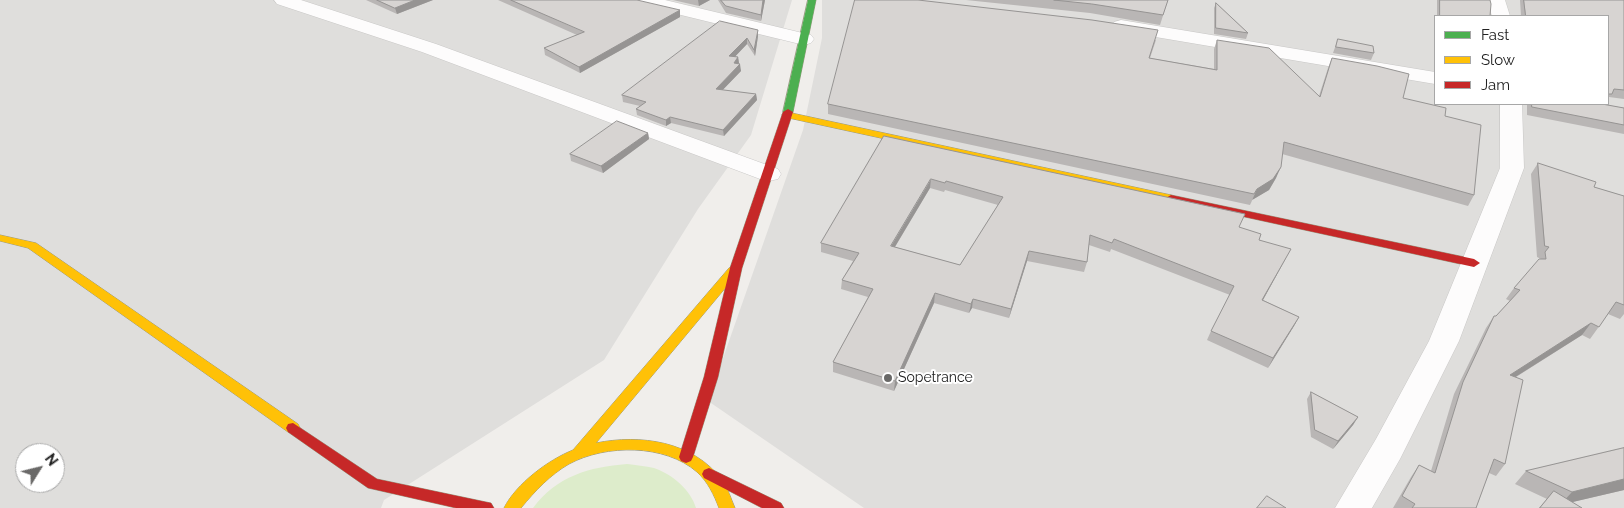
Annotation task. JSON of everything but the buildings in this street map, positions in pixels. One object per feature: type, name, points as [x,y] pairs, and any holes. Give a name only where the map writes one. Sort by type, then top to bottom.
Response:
[{"type":"main road","points":[[686,457],[711,377],[736,268],[769,174],[787,115],[812,0]]},
{"type":"main road","points":[[787,115],[1474,263]]},
{"type":"main road","points":[[0,238],[32,246],[373,484],[486,508]]},
{"type":"main road","points":[[578,454],[736,268]]},
{"type":"main road","points":[[512,508],[527,488],[551,468],[578,454],[607,445],[635,444],[662,447],[686,457],[709,474],[776,508]]},
{"type":"main road","points":[[709,474],[726,501],[727,508]]},
{"type":"street","points":[[283,0],[429,48],[769,174]]},
{"type":"street","points":[[642,0],[804,39]]},
{"type":"street","points":[[1496,0],[1501,15]]},
{"type":"street","points":[[1100,23],[1434,78]]},
{"type":"street","points":[[1353,508],[1388,449],[1444,341],[1512,168],[1511,105]]},
{"type":"shaded area","points":[[0,0],[792,0],[751,135],[698,209],[604,360],[384,500],[381,508],[0,508]]},
{"type":"shaded area","points":[[822,0],[1624,0],[1624,508],[864,508],[708,401],[803,130],[822,38]]},
{"type":"green space","points":[[627,464],[654,468],[667,474],[685,489],[696,508],[533,508],[552,488],[575,475],[613,465]]},
{"type":"traffic: fast","points":[[788,112],[812,0]]},
{"type":"traffic: slow","points":[[787,115],[1171,198]]},
{"type":"traffic: slow","points":[[0,238],[32,245],[293,428]]},
{"type":"traffic: slow","points":[[578,454],[733,271]]},
{"type":"traffic: slow","points":[[512,508],[536,481],[566,459],[587,451],[611,446],[635,445],[660,448],[682,455],[702,468],[717,485],[727,508]]},
{"type":"traffic: jam","points":[[686,457],[711,377],[736,268],[788,112]]},
{"type":"traffic: jam","points":[[1171,198],[1474,263]]},
{"type":"traffic: jam","points":[[293,428],[373,484],[486,508]]},
{"type":"traffic: jam","points":[[709,474],[776,508]]},
{"type":"place","name":"Sopetrance","points":[[888,378]]}]
